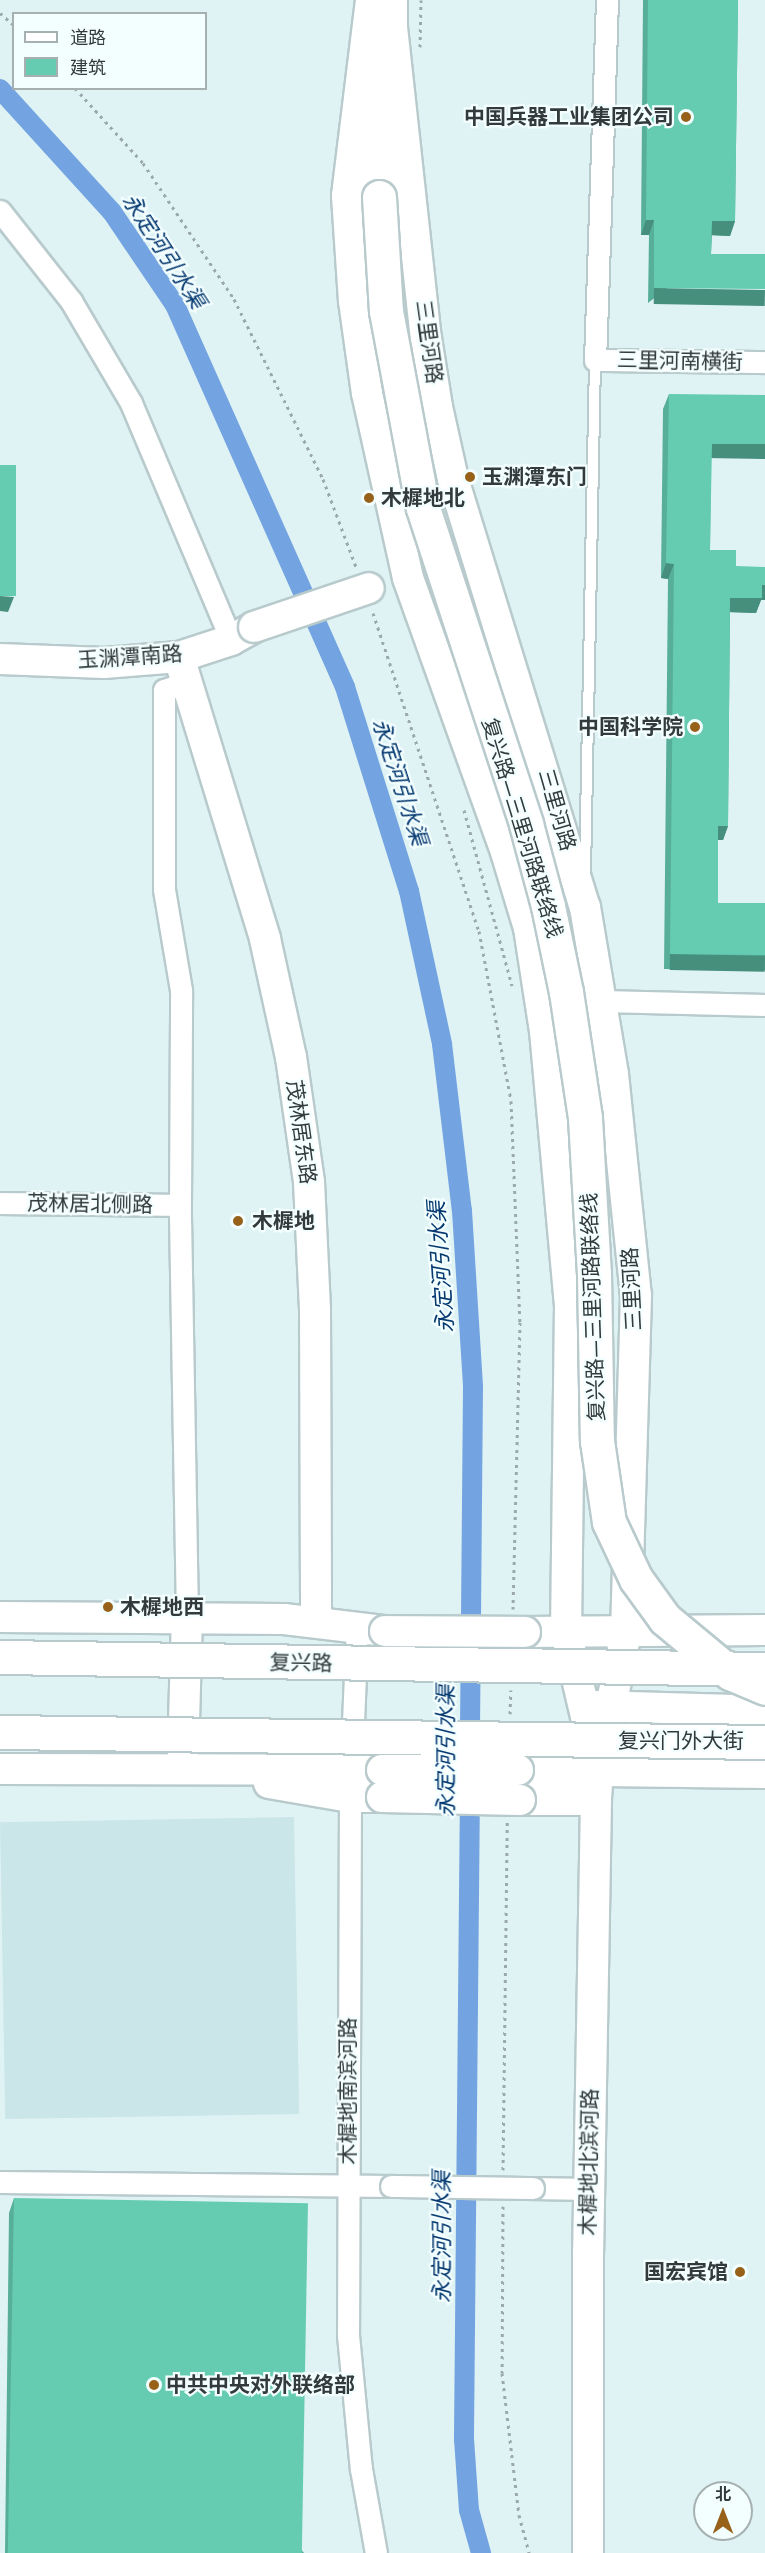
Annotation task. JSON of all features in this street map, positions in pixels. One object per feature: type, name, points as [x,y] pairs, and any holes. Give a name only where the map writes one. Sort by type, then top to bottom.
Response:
[{"type":"main road","name":"复兴路—三里河路联络线","points":[[381,12],[379,197],[386,311],[423,508],[525,824],[548,906],[568,1002],[587,1140],[597,1441],[604,1500],[626,1561],[665,1619],[730,1673],[765,1688]]},
{"type":"main road","name":"复兴路","points":[[0,1657],[765,1669]]},
{"type":"main road","points":[[0,1732],[597,1755]]},
{"type":"main road","name":"复兴门外大街","points":[[597,1755],[765,1742]]},
{"type":"street","points":[[595,360],[607,0]]},
{"type":"street","points":[[381,12],[347,196],[367,393],[408,578],[503,841],[529,928],[545,1031],[570,1305],[566,1632],[598,1706],[765,1711]]},
{"type":"street","name":"三里河路","points":[[381,12],[437,407],[453,478],[585,907],[603,1001],[636,1296],[626,1633],[598,1706]]},
{"type":"street","points":[[0,211],[70,301],[131,403],[242,634]]},
{"type":"street","name":"三里河南横街","points":[[595,360],[765,362]]},
{"type":"street","name":"玉渊潭南路","points":[[0,659],[184,669],[242,634],[366,589],[408,578]]},
{"type":"street","points":[[183,1770],[187,1617],[180,1205],[181,990],[164,889],[164,690],[184,669]]},
{"type":"street","name":"茂林居东路","points":[[184,669],[265,939],[291,1056],[309,1182],[315,1310],[316,1622]]},
{"type":"street","points":[[529,928],[585,907]]},
{"type":"street","points":[[603,1001],[765,1005]]},
{"type":"street","name":"茂林居北侧路","points":[[0,1203],[180,1205]]},
{"type":"street","points":[[570,1305],[590,1315],[617,1314],[636,1296]]},
{"type":"street","name":"复兴路","points":[[0,1617],[187,1617],[316,1622],[371,1629],[519,1621]]},
{"type":"street","points":[[519,1621],[566,1632],[765,1630]]},
{"type":"street","name":"木樨地南滨河路","points":[[371,1629],[367,1783],[347,2186],[348,2335],[360,2469],[376,2553]]},
{"type":"street","name":"木樨地北滨河路","points":[[588,2553],[589,2189],[598,1706]]},
{"type":"street","points":[[367,1783],[518,1770],[597,1755],[765,1773]]},
{"type":"street","points":[[555,1800],[597,1755]]},
{"type":"street","points":[[0,1769],[183,1770],[367,1783],[513,1810],[555,1800],[596,1800]]},
{"type":"street","points":[[0,2182],[589,2189]]},
{"type":"lane","points":[[585,907],[595,360]]},
{"type":"path","points":[[0,13],[12,23]]},
{"type":"path","points":[[77,90],[143,163],[234,298],[323,478],[366,589],[479,931],[511,1101],[520,1322],[519,1621]]},
{"type":"path","points":[[462,805],[513,991]]},
{"type":"path","points":[[510,1716],[511,1680]]},
{"type":"path","points":[[503,2182],[513,1810]]},
{"type":"path","points":[[503,2194],[502,2373],[519,2515],[529,2553]]},
{"type":"shaded area","points":[[294,1817],[299,2114],[5,2119],[0,1822]]},
{"type":"building","name":"中国兵器工业集团公司","points":[[648,0],[738,0],[735,221],[712,221],[711,254],[765,254],[765,289],[654,288],[654,220],[646,220]]},
{"type":"building","name":"中国科学院","points":[[669,394],[765,395],[765,444],[712,444],[710,550],[736,550],[736,566],[765,567],[762,598],[730,598],[728,826],[718,826],[718,903],[765,903],[765,955],[670,954],[674,564],[666,563]]},
{"type":"building","points":[[0,465],[16,465],[16,596],[0,596]]},
{"type":"building","name":"中共中央对外联络部","points":[[14,2198],[308,2203],[302,2553],[8,2553]]},
{"type":"waterway","name":"永定河引水渠","points":[[0,89],[112,212],[175,305],[345,687],[409,891],[442,1044],[462,1211],[473,1387],[470,1749]]},
{"type":"waterway","name":"永定河引水渠","points":[[470,1787],[464,2439],[469,2510],[481,2553]]},
{"type":"place","name":"中国兵器工业集团公司","points":[[686,117]]},
{"type":"place","name":"玉渊潭东门","points":[[470,477]]},
{"type":"place","name":"木樨地北","points":[[369,498]]},
{"type":"place","name":"中国科学院","points":[[695,727]]},
{"type":"place","name":"木樨地","points":[[238,1221]]},
{"type":"place","name":"木樨地西","points":[[108,1607]]},
{"type":"place","name":"国宏宾馆","points":[[740,2272]]},
{"type":"place","name":"中共中央对外联络部","points":[[154,2385]]}]
